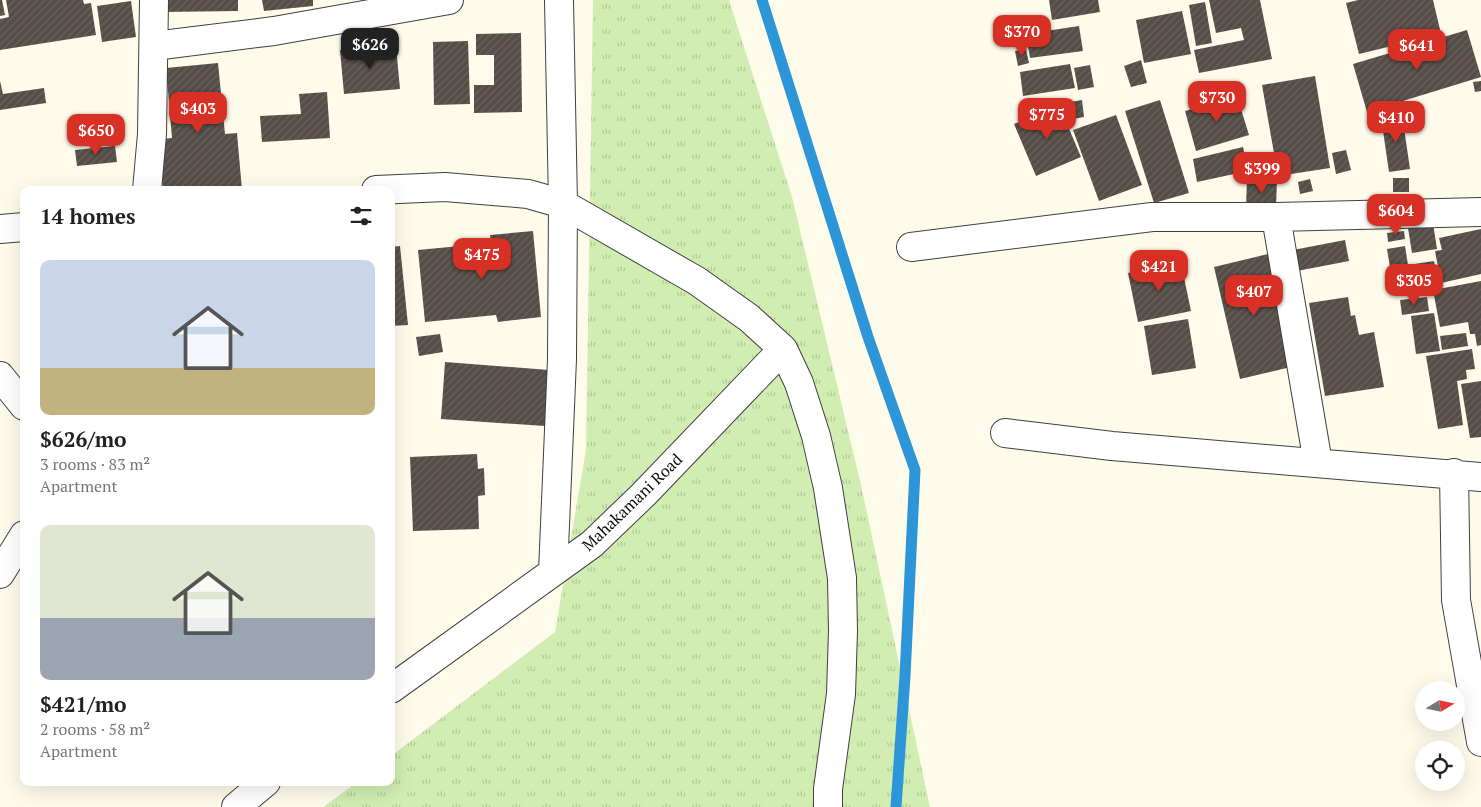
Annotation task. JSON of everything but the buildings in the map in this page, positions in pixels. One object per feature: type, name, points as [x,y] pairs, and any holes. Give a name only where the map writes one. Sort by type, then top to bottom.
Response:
[{"type":"street","points":[[147,186],[152,134],[154,0]]},
{"type":"street","points":[[154,46],[274,31],[449,0]]},
{"type":"street","points":[[553,572],[562,359],[563,204],[558,0]]},
{"type":"street","points":[[395,189],[445,186],[528,194],[563,204],[697,281],[748,318],[783,349],[799,383],[816,436],[830,498],[842,578],[841,694],[828,789],[828,807]]},
{"type":"street","points":[[911,247],[1152,217],[1276,217],[1481,212]]},
{"type":"street","points":[[1276,217],[1318,463]]},
{"type":"street","points":[[0,229],[20,227]]},
{"type":"street","name":"Mahakamani Road","points":[[395,686],[592,544],[644,494],[783,349]]},
{"type":"street","points":[[0,376],[20,401]]},
{"type":"street","points":[[1005,433],[1112,446],[1454,473],[1481,477]]},
{"type":"street","points":[[1454,473],[1456,600],[1481,742]]},
{"type":"street","points":[[0,574],[20,542]]},
{"type":"street","points":[[236,807],[261,786]]},
{"type":"green space","points":[[593,0],[729,0],[792,197],[861,485],[930,807],[323,807],[352,786],[395,786],[395,753],[555,632],[586,450]]},
{"type":"waterway","points":[[762,0],[868,337],[915,470],[905,676],[896,807]]}]
